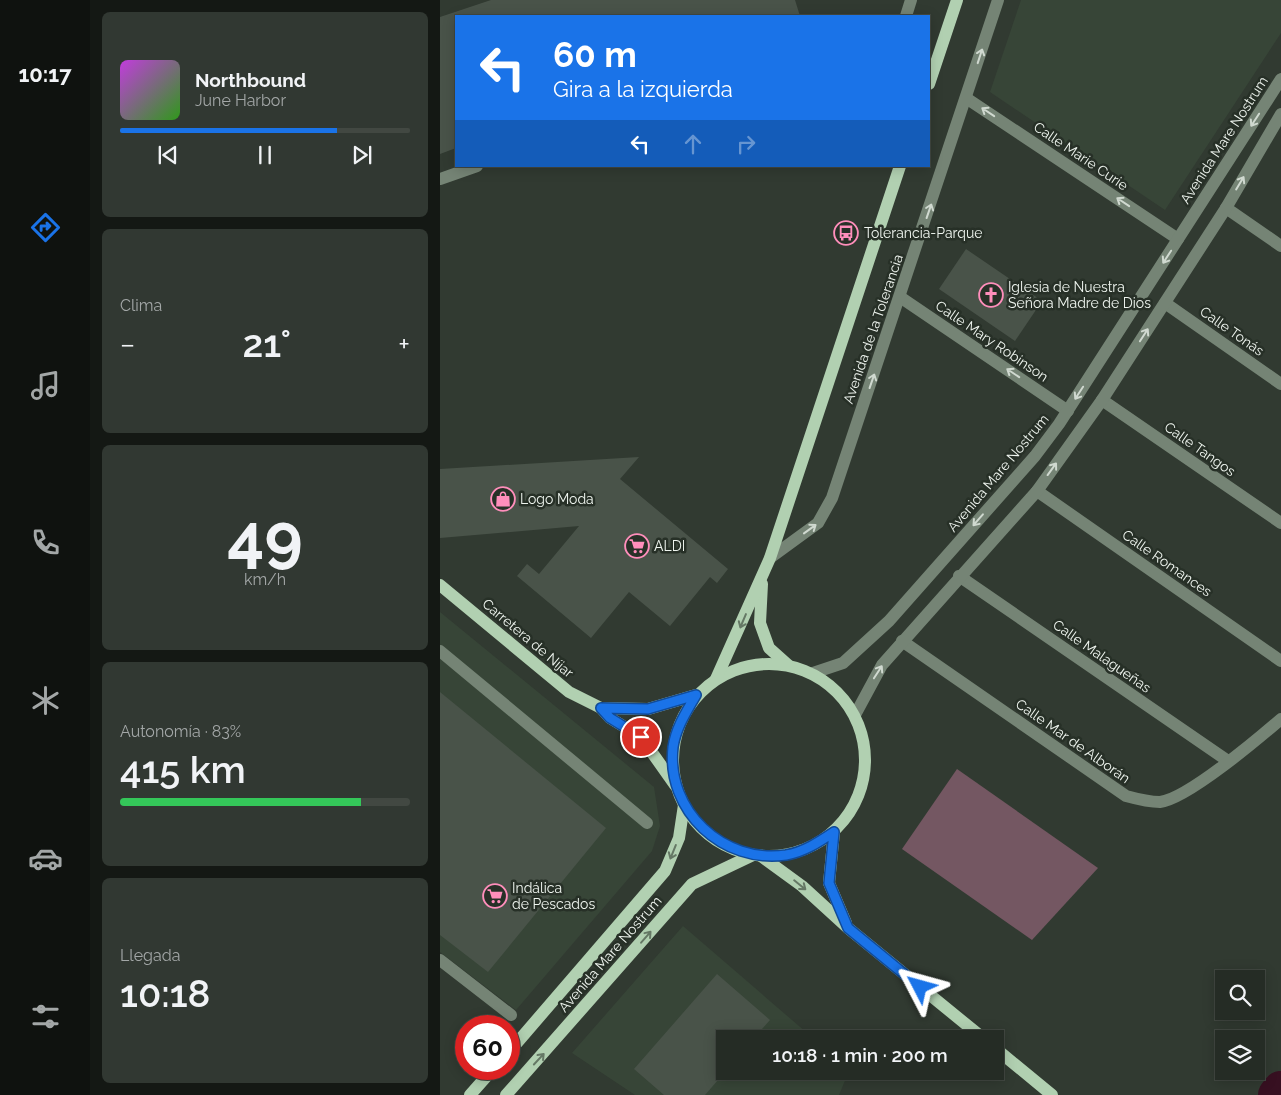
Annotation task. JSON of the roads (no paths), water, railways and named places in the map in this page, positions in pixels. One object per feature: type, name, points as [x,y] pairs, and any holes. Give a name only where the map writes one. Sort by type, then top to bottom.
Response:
[{"type":"main road","points":[[930,77],[933,56],[957,0]]},
{"type":"main road","name":"Avenida de la Tolerancia","points":[[716,679],[770,558],[900,167]]},
{"type":"main road","name":"Avenida de la Tolerancia","points":[[763,576],[760,624],[769,648],[788,665]]},
{"type":"main road","name":"Carretera de Níjar","points":[[440,585],[569,692],[601,708],[610,718],[628,727],[645,741],[678,789]]},
{"type":"main road","points":[[763,663],[788,665],[812,673],[837,691],[855,715],[865,745],[865,777],[854,807],[834,832],[812,846],[787,855],[757,855],[726,846],[701,828],[684,805],[674,776],[673,746],[679,724],[696,695],[716,679],[738,668],[763,663]]},
{"type":"main road","name":"Carretera de Níjar","points":[[601,708],[648,709],[696,695]]},
{"type":"main road","name":"Avenida Mare Nostrum","points":[[520,1039],[665,871],[679,838],[684,805]]},
{"type":"main road","points":[[834,832],[829,883],[848,928]]},
{"type":"main road","points":[[757,855],[802,886],[848,928],[975,1030]]},
{"type":"main road","name":"Avenida Mare Nostrum","points":[[506,1095],[692,884],[757,855]]},
{"type":"main road","points":[[1004,1055],[1052,1095]]},
{"type":"main road","points":[[470,1095],[483,1080]]},
{"type":"street","points":[[906,15],[911,0]]},
{"type":"street","name":"Avenida de la Tolerancia","points":[[770,558],[818,523],[832,498],[998,0]]},
{"type":"street","name":"Avenida Mare Nostrum","points":[[812,673],[843,663],[889,621],[1035,456],[1068,410],[1281,79]]},
{"type":"street","name":"Calle Marie Curie","points":[[966,98],[1178,239]]},
{"type":"street","points":[[855,715],[870,682],[882,665],[959,576],[1037,491],[1102,400],[1226,208],[1281,116]]},
{"type":"street","points":[[440,179],[474,167]]},
{"type":"street","points":[[1226,208],[1281,246]]},
{"type":"street","name":"Calle Mary Robinson","points":[[900,297],[1068,410]]},
{"type":"street","name":"Calle Tonás","points":[[1165,303],[1281,384]]},
{"type":"street","name":"Calle Tangos","points":[[1102,400],[1281,523]]},
{"type":"street","name":"Calle Romances","points":[[1037,491],[1281,661]]},
{"type":"street","name":"Calle Malagueñas","points":[[959,576],[1228,761]]},
{"type":"street","name":"Calle Mar de Alborán","points":[[902,641],[1126,796],[1145,801],[1162,802],[1197,785],[1281,719]]},
{"type":"street","points":[[440,651],[647,823]]},
{"type":"street","points":[[440,960],[511,1015]]},
{"type":"waterway","points":[[1277,1095],[1281,1090]]},
{"type":"place","name":"Tolerancia-Parque","points":[[846,233]]},
{"type":"place","name":"Iglesia de Nuestra Señora Madre de Dios","points":[[991,295]]},
{"type":"place","name":"Logo Moda","points":[[503,499]]},
{"type":"place","name":"ALDI","points":[[637,546]]},
{"type":"place","name":"Indálica de Pescados","points":[[495,896]]}]
